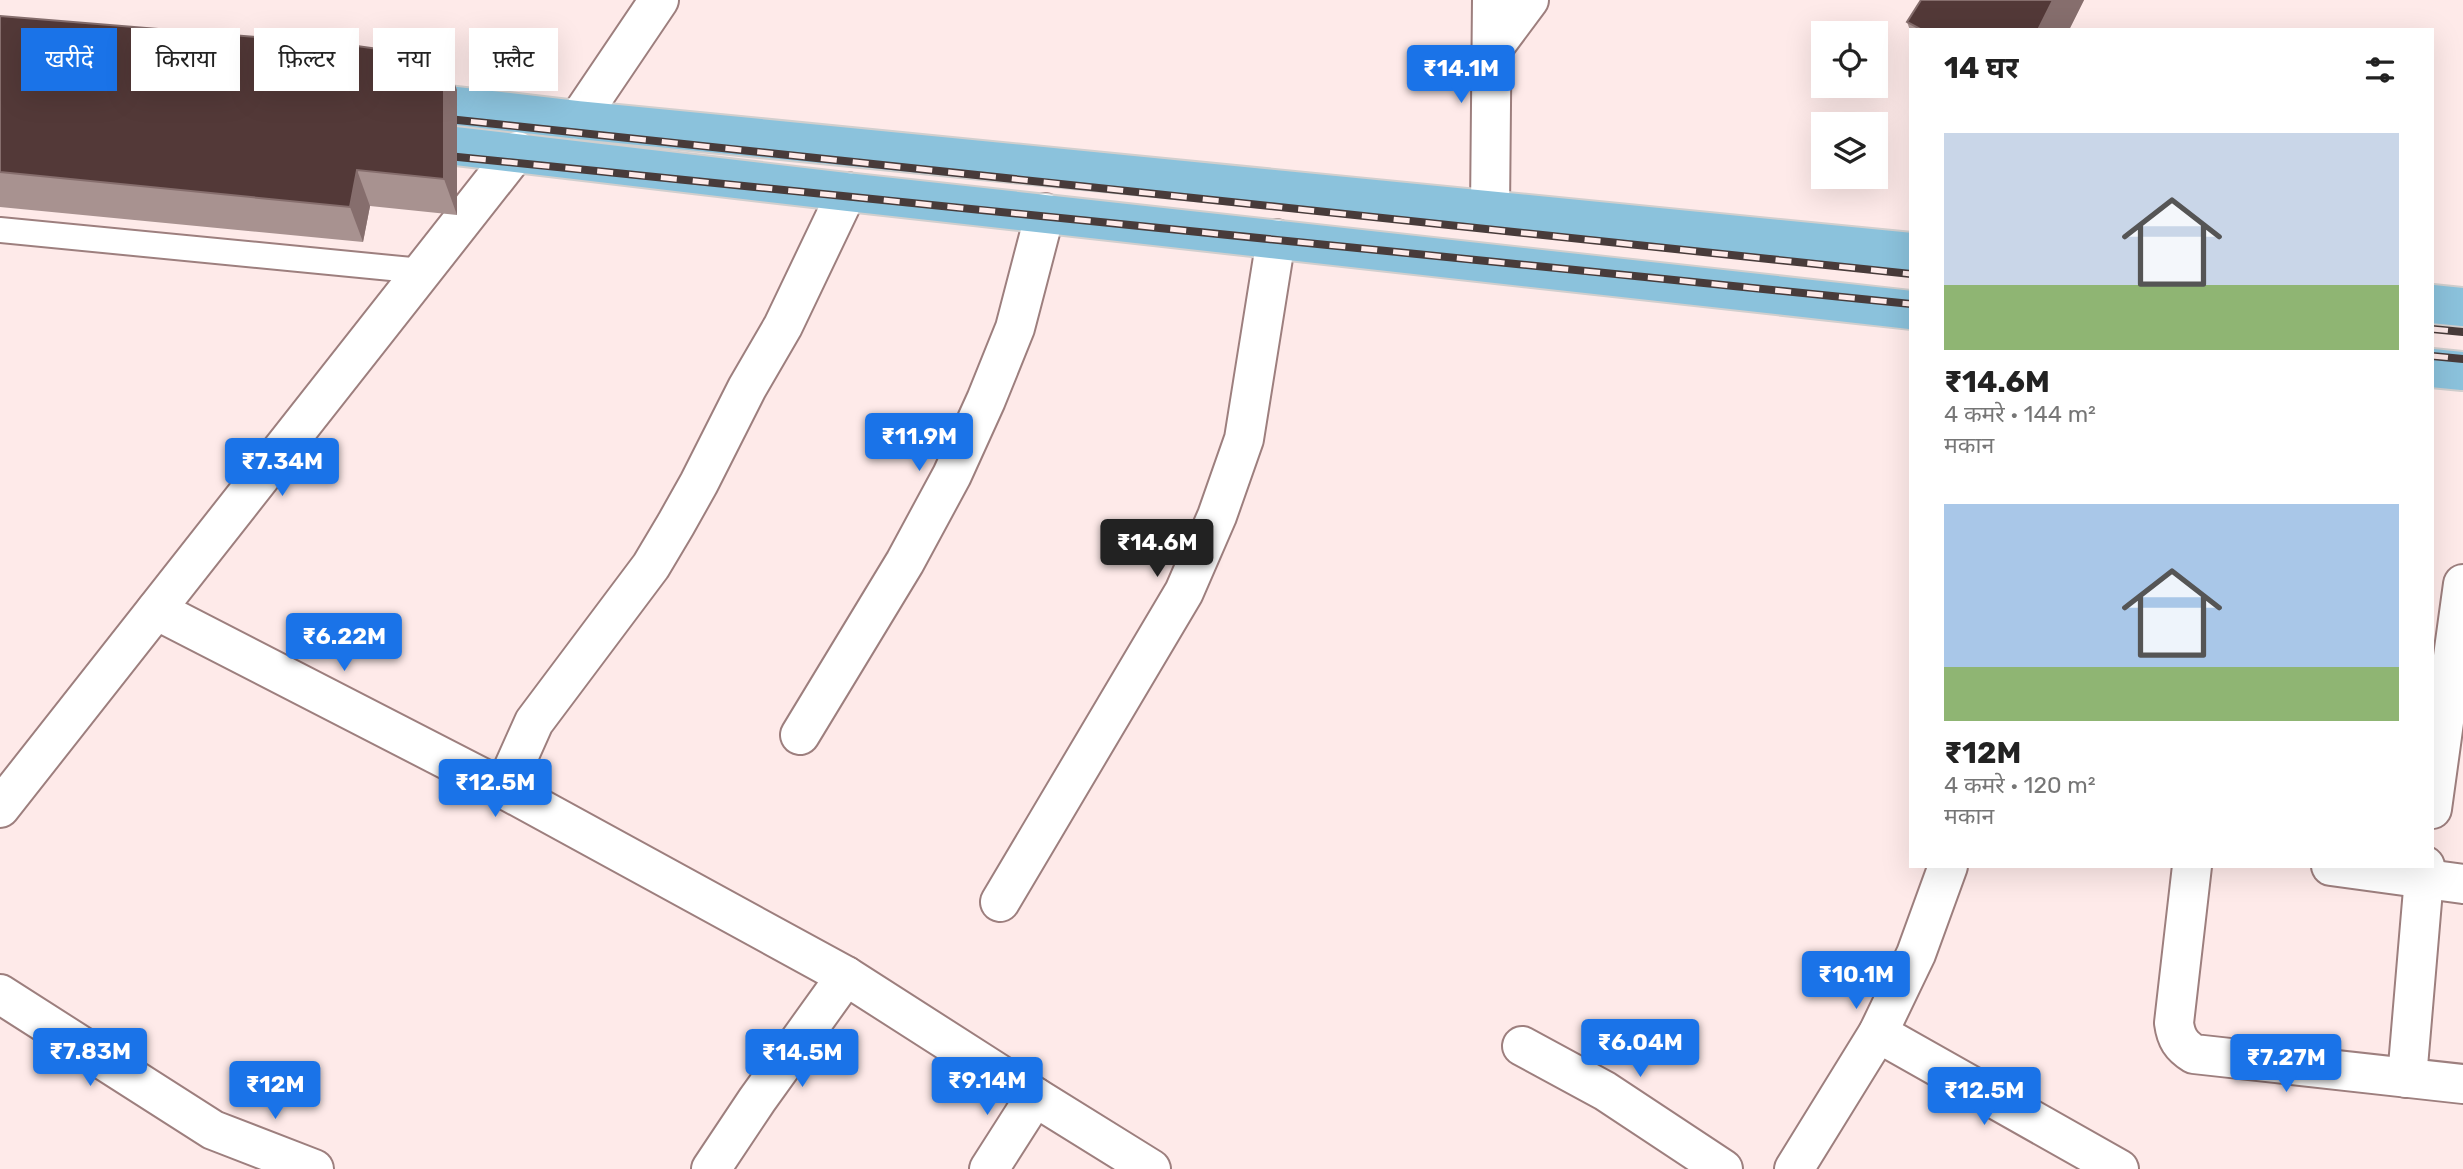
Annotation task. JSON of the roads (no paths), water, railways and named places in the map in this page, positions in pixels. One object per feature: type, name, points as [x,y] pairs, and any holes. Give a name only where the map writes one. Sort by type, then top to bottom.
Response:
[{"type":"main road","points":[[372,97],[578,120],[1909,252]]},
{"type":"main road","points":[[367,136],[1909,310]]},
{"type":"main road","points":[[2434,304],[2463,307]]},
{"type":"main road","points":[[2434,368],[2463,371]]},
{"type":"street","points":[[578,120],[659,0]]},
{"type":"street","points":[[1490,210],[1492,0]]},
{"type":"street","points":[[1492,51],[1529,0]]},
{"type":"street","points":[[0,808],[517,151]]},
{"type":"street","points":[[504,789],[534,722],[651,566],[682,514],[747,388],[783,326],[847,192]]},
{"type":"street","points":[[800,735],[905,562],[952,475],[1015,328],[1045,213]]},
{"type":"street","points":[[1000,902],[1184,592],[1217,516],[1244,439],[1276,239]]},
{"type":"street","points":[[2434,794],[2463,584]]},
{"type":"street","points":[[156,610],[504,789],[846,976],[1151,1169]]},
{"type":"street","points":[[1794,1169],[1878,1033],[1916,954],[1947,868]]},
{"type":"street","points":[[2192,868],[2174,1023],[2182,1046],[2194,1054],[2463,1084]]},
{"type":"street","points":[[2358,868],[2424,873],[2463,884]]},
{"type":"street","points":[[2407,1078],[2424,873]]},
{"type":"street","points":[[711,1169],[846,976]]},
{"type":"street","points":[[0,994],[213,1130],[314,1169]]},
{"type":"street","points":[[1878,1033],[2119,1169]]},
{"type":"street","points":[[1522,1046],[1605,1091],[1723,1169]]},
{"type":"street","points":[[989,1169],[1035,1097]]},
{"type":"lane","points":[[0,230],[422,271]]},
{"type":"railway","points":[[439,118],[1909,274]]},
{"type":"railway","points":[[438,155],[1909,304]]},
{"type":"railway","points":[[2434,329],[2463,332]]},
{"type":"railway","points":[[2434,356],[2463,359]]}]
